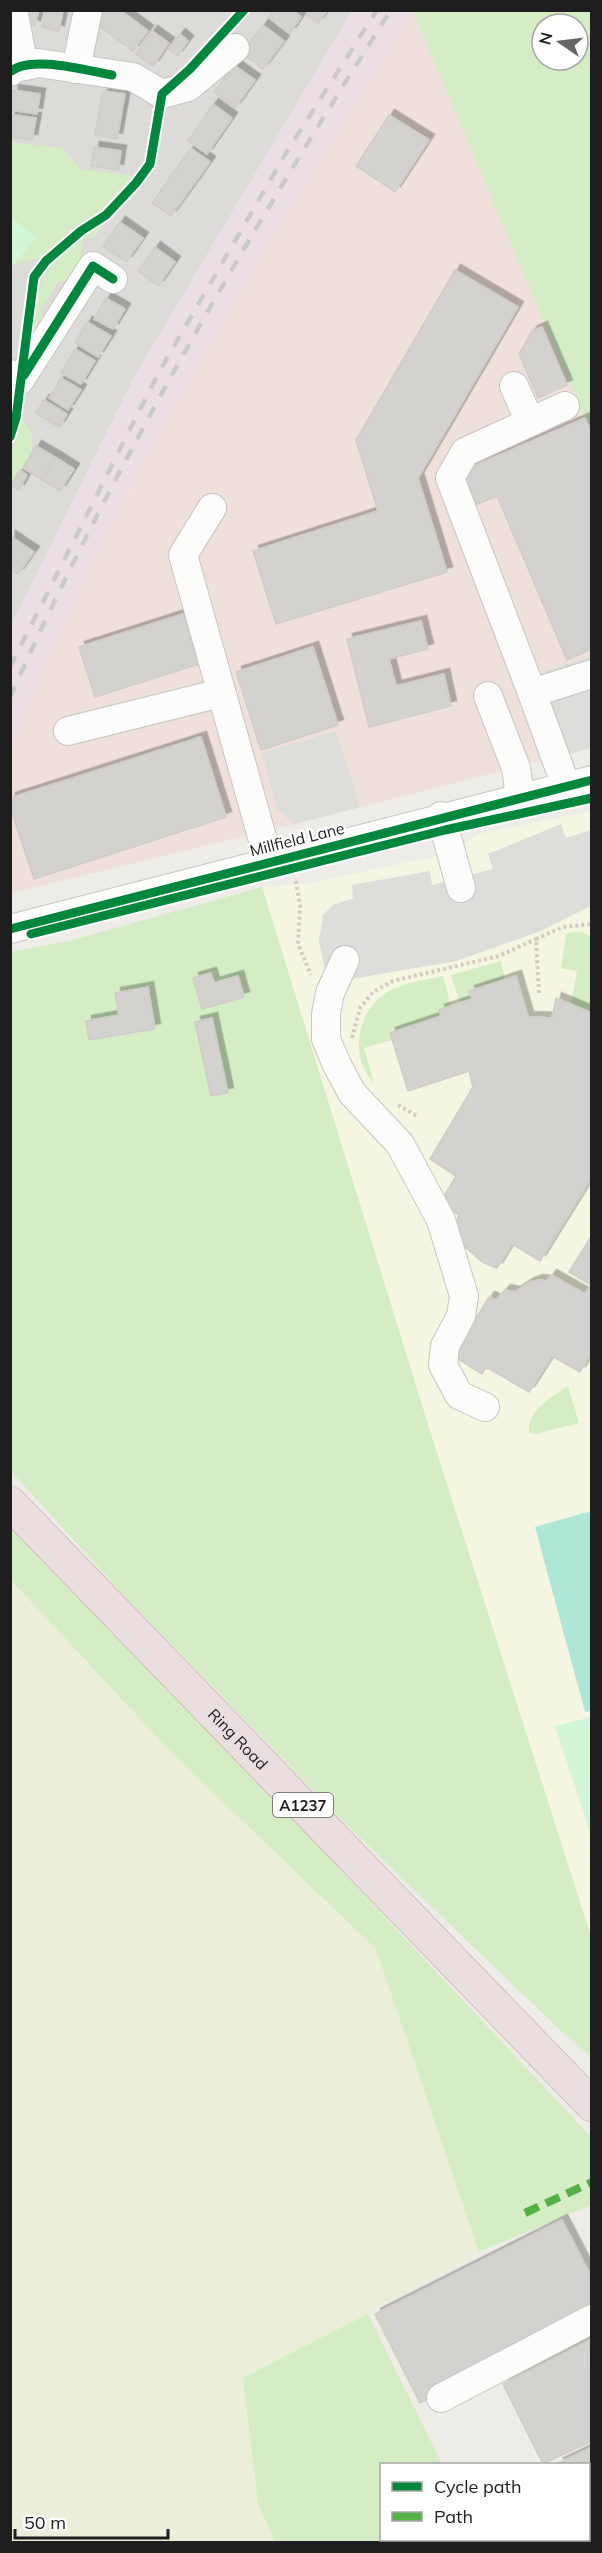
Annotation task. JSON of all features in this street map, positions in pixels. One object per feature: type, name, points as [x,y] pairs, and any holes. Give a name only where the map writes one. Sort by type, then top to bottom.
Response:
[{"type":"highway","name":"Ring Road","points":[[10,1503],[591,2105]]},
{"type":"street","points":[[13,10],[17,69],[38,63],[132,77],[162,94],[188,87],[235,48]]},
{"type":"street","points":[[76,69],[88,10]]},
{"type":"street","points":[[10,374],[20,380],[93,266],[113,279]]},
{"type":"street","points":[[514,386],[530,422]]},
{"type":"street","points":[[565,406],[465,452],[450,478],[532,693],[579,783]]},
{"type":"street","points":[[212,508],[172,559],[213,635],[221,693],[257,777],[279,859]]},
{"type":"street","points":[[532,693],[591,674]]},
{"type":"street","points":[[68,731],[221,693]]},
{"type":"street","points":[[488,696],[516,768],[520,797]]},
{"type":"street","name":"Millfield Lane","points":[[10,929],[441,816],[579,783]]},
{"type":"street","points":[[441,816],[461,888]]},
{"type":"street","points":[[345,960],[330,993],[326,1014],[326,1039],[352,1093],[399,1144],[441,1220],[464,1296],[461,1316],[445,1346],[443,1365],[459,1395],[485,1407]]},
{"type":"street","points":[[441,2398],[591,2319]]},
{"type":"path","points":[[279,859],[293,868],[300,905],[298,944],[311,975],[330,993],[360,1008]]},
{"type":"path","points":[[352,1040],[360,1008],[373,992],[393,981],[499,956],[563,927],[591,924]]},
{"type":"path","points":[[536,939],[539,993]]},
{"type":"path","points":[[390,1101],[419,1117]]},
{"type":"shaded area","points":[[11,11],[352,11],[136,374],[11,625]]},
{"type":"shaded area","points":[[352,11],[414,11],[271,240],[137,474],[46,661],[11,750],[11,625],[136,374]]},
{"type":"shaded area","points":[[413,12],[591,434],[591,748],[295,824],[11,893],[10,750],[46,661],[137,474],[271,240]]},
{"type":"shaded area","points":[[591,656],[591,748],[556,757],[526,678]]},
{"type":"shaded area","points":[[336,731],[360,807],[295,824],[277,810],[262,753]]},
{"type":"shaded area","points":[[591,811],[591,1936],[430,1431],[262,887],[305,884],[452,853],[478,834]]},
{"type":"shaded area","points":[[561,824],[566,838],[591,830],[591,906],[541,931],[456,961],[352,979],[325,970],[319,941],[323,915],[333,905],[353,898],[352,885],[430,871],[432,885],[493,869],[488,854]]},
{"type":"shaded area","points":[[10,1580],[171,1752],[376,1949],[479,2252],[368,2314],[244,2378],[258,2503],[275,2542],[11,2542]]},
{"type":"green space","points":[[414,10],[591,11],[591,434],[413,12]]},
{"type":"green space","points":[[10,142],[63,148],[80,169],[133,176],[99,213],[77,225],[44,256],[14,265],[37,237],[11,217]]},
{"type":"green space","points":[[11,217],[37,237],[14,265],[11,264]]},
{"type":"green space","points":[[109,218],[96,236],[84,239],[81,243],[81,264],[72,280],[58,282],[40,311],[43,323],[29,349],[39,289],[51,264],[74,241]]},
{"type":"green space","points":[[21,419],[32,436],[32,444],[26,461],[11,485],[11,451],[18,437]]},
{"type":"green space","points":[[262,887],[430,1431],[591,1937],[591,2057],[561,2031],[350,1828],[129,1601],[11,1471],[10,952],[69,941]],"holes":[[[211,973],[214,983],[238,976],[243,997],[202,1009],[193,978]],[[148,987],[155,1029],[89,1039],[86,1021],[119,1015],[115,993]],[[212,1018],[227,1093],[211,1096],[195,1022]]]},
{"type":"green space","points":[[581,932],[591,936],[591,1013],[571,1003],[577,971],[561,968],[566,934]]},
{"type":"green space","points":[[501,961],[505,979],[470,991],[472,999],[460,1002],[451,975]]},
{"type":"green space","points":[[443,976],[451,1006],[439,1010],[441,1016],[390,1033],[392,1040],[364,1048],[374,1083],[361,1060],[359,1047],[363,1021],[370,1010],[378,999],[395,988]]},
{"type":"green space","points":[[568,1386],[579,1423],[535,1434],[529,1433],[529,1425],[536,1411],[548,1399]]},
{"type":"green space","points":[[591,1511],[592,1711],[585,1712],[535,1527]]},
{"type":"green space","points":[[11,1525],[323,1851],[591,2137],[591,2205],[479,2252],[376,1949],[171,1752],[11,1580]]},
{"type":"green space","points":[[592,1717],[591,1835],[555,1726]]},
{"type":"green space","points":[[368,2314],[442,2463],[380,2463],[380,2541],[481,2542],[275,2542],[258,2503],[243,2378]]},
{"type":"building","points":[[22,10],[39,10],[35,26],[20,22]]},
{"type":"building","points":[[46,10],[63,10],[59,31],[42,27]]},
{"type":"building","points":[[106,10],[120,10],[148,31],[133,51],[96,24]]},
{"type":"building","points":[[273,10],[292,10],[301,17],[290,33],[269,17]]},
{"type":"building","points":[[310,10],[328,10],[318,23],[306,15]]},
{"type":"building","points":[[263,25],[284,41],[263,69],[242,53]]},
{"type":"building","points":[[152,31],[169,43],[153,66],[136,54]]},
{"type":"building","points":[[180,34],[188,41],[177,56],[168,49]]},
{"type":"building","points":[[234,65],[255,80],[235,108],[214,92]]},
{"type":"building","points":[[13,90],[40,94],[37,114],[10,110]]},
{"type":"building","points":[[103,91],[125,94],[117,139],[95,135]]},
{"type":"building","points":[[213,104],[232,118],[207,154],[188,141]]},
{"type":"building","points":[[10,114],[36,118],[32,140],[10,137]]},
{"type":"building","points":[[389,115],[429,140],[395,192],[356,166]]},
{"type":"building","points":[[94,147],[121,151],[118,170],[91,166]]},
{"type":"building","points":[[191,148],[210,162],[171,216],[152,203]]},
{"type":"building","points":[[120,222],[143,238],[126,262],[103,246]]},
{"type":"building","points":[[155,247],[175,262],[158,286],[138,271]]},
{"type":"building","points":[[455,270],[518,307],[418,478],[447,572],[276,624],[253,551],[378,511],[356,440]]},
{"type":"building","points":[[106,298],[125,309],[113,329],[94,319]]},
{"type":"building","points":[[87,322],[111,336],[98,357],[75,343]]},
{"type":"building","points":[[542,327],[567,385],[538,398],[519,354],[532,331]]},
{"type":"building","points":[[75,349],[95,361],[81,384],[61,373]]},
{"type":"building","points":[[61,378],[81,390],[68,410],[49,398]]},
{"type":"building","points":[[44,400],[67,414],[59,427],[36,413]]},
{"type":"building","points":[[585,418],[592,434],[592,649],[567,660],[497,496],[476,505],[462,471]]},
{"type":"building","points":[[36,446],[55,457],[42,480],[23,468]]},
{"type":"building","points":[[55,457],[74,469],[60,491],[42,480]]},
{"type":"building","points":[[20,470],[27,475],[19,490],[11,485]]},
{"type":"building","points":[[10,536],[34,552],[18,574],[10,569]]},
{"type":"building","points":[[183,614],[199,664],[95,697],[79,647]]},
{"type":"building","points":[[421,621],[428,649],[389,659],[396,686],[444,674],[451,706],[369,727],[347,639]]},
{"type":"building","points":[[313,647],[338,725],[261,750],[236,672]]},
{"type":"building","points":[[201,737],[226,817],[34,879],[10,807],[10,798]]},
{"type":"building","points":[[211,973],[214,983],[238,976],[244,997],[202,1009],[193,978]]},
{"type":"building","points":[[516,976],[528,1017],[552,1018],[556,998],[592,1013],[592,1177],[540,1261],[512,1244],[497,1268],[482,1262],[460,1242],[456,1223],[459,1215],[440,1203],[456,1176],[430,1159],[473,1087],[469,1071],[408,1091],[390,1033],[441,1016],[439,1010],[472,999],[469,991]]},
{"type":"building","points":[[148,987],[155,1029],[89,1040],[86,1021],[119,1015],[115,993]]},
{"type":"building","points":[[212,1018],[228,1093],[211,1096],[195,1022]]},
{"type":"building","points":[[592,1235],[592,1352],[580,1372],[552,1356],[529,1392],[486,1367],[482,1374],[453,1356],[489,1297],[496,1300],[505,1290],[515,1292],[529,1283],[538,1280],[547,1281],[551,1275],[585,1294],[591,1285],[569,1272]]},
{"type":"building","points":[[562,2220],[592,2278],[592,2316],[420,2403],[375,2314]]},
{"type":"building","points":[[590,2340],[592,2441],[542,2463],[503,2384]]},
{"type":"building","points":[[592,2447],[592,2542],[493,2542],[590,2541],[590,2463],[559,2463]]},
{"type":"railway","points":[[10,667],[159,372],[286,153],[377,10]]},
{"type":"railway","points":[[10,697],[51,608],[140,433],[237,261],[391,10]]},
{"type":"marked path","points":[[525,2213],[592,2182]]},
{"type":"cycle path","points":[[10,437],[16,418],[34,277],[46,261],[81,231],[106,215],[136,183],[150,164],[162,94],[190,69],[244,10]]},
{"type":"cycle path","points":[[10,72],[31,64],[45,64],[112,75]]},
{"type":"cycle path","points":[[24,375],[93,266],[113,279]]},
{"type":"cycle path","points":[[10,929],[592,780]]},
{"type":"cycle path","points":[[31,934],[445,830],[592,798]]}]
